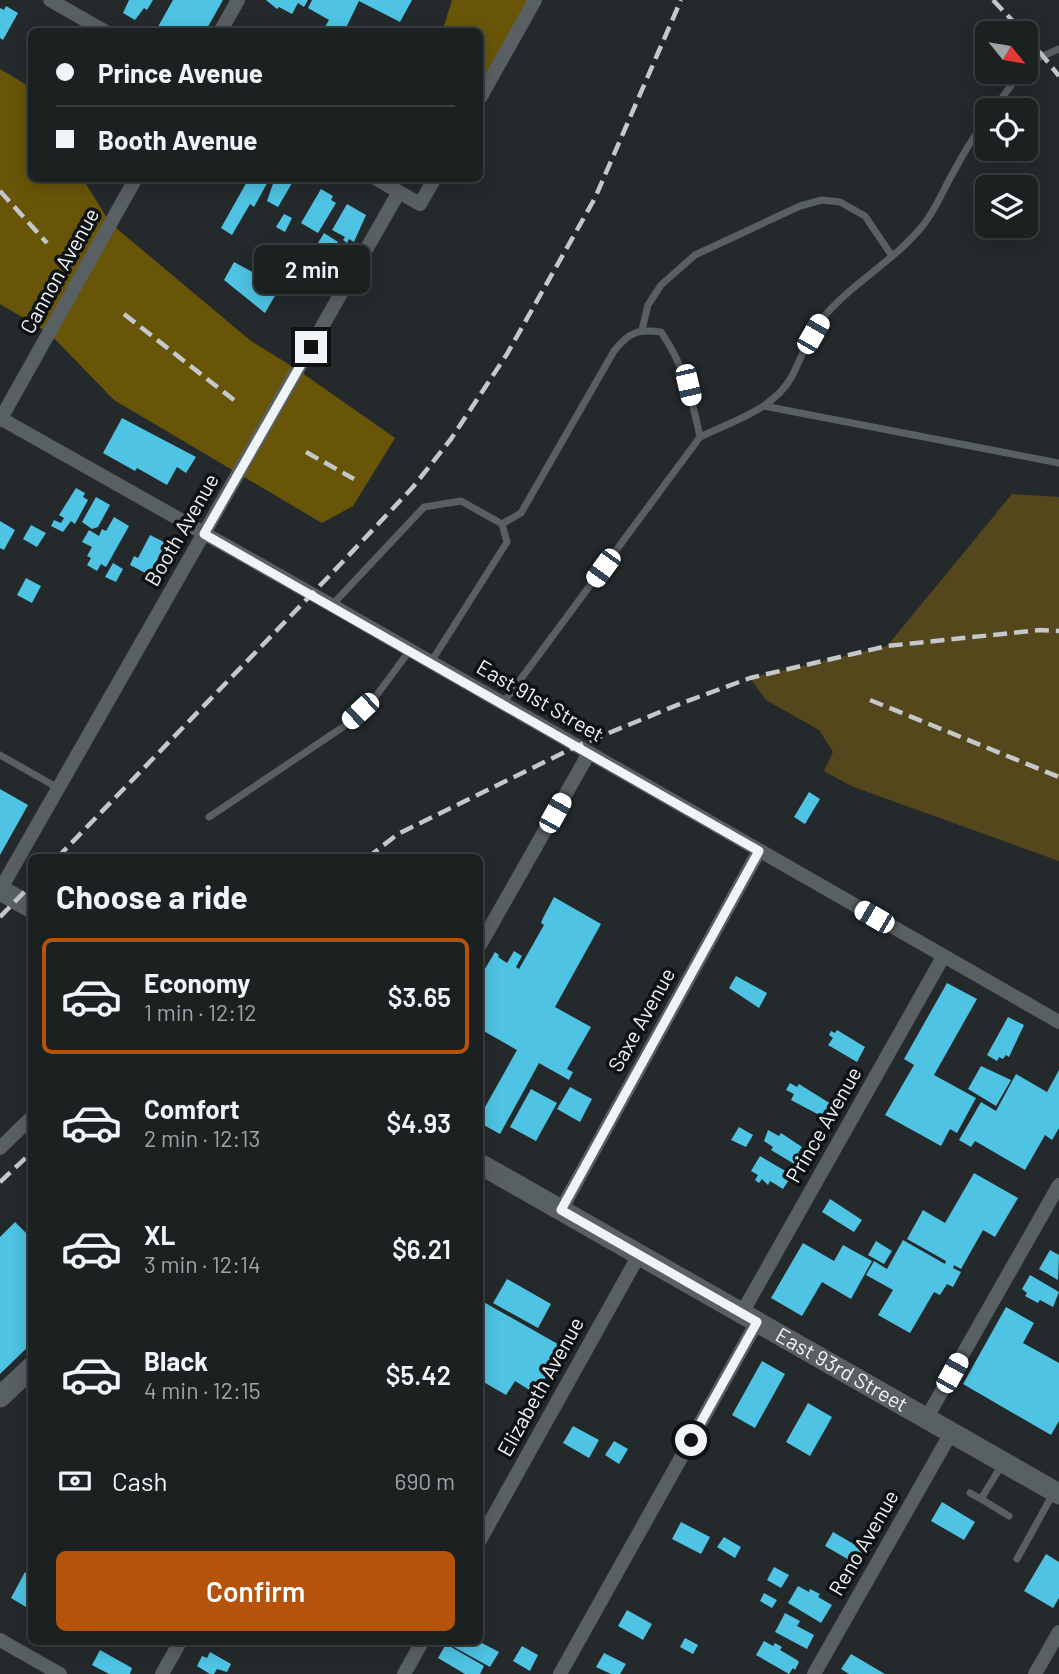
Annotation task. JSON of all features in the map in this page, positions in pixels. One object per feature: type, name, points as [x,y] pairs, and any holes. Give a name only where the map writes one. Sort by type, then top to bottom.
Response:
[{"type":"main road","points":[[0,890],[28,906]]},
{"type":"main road","name":"East 93rd Street","points":[[483,1166],[1057,1493]]},
{"type":"main road","points":[[0,1398],[28,1371]]},
{"type":"street","points":[[50,0],[99,28]]},
{"type":"street","points":[[222,28],[239,0]]},
{"type":"street","points":[[483,93],[535,0]]},
{"type":"street","name":"Cannon Avenue","points":[[0,419],[134,182]]},
{"type":"street","points":[[382,182],[420,205],[433,182]]},
{"type":"street","name":"Booth Avenue","points":[[0,890],[399,192]]},
{"type":"street","name":"East 91st Street","points":[[0,419],[331,605],[1059,1022]]},
{"type":"street","points":[[483,941],[589,753]]},
{"type":"street","name":"Saxe Avenue","points":[[561,1210],[759,851]]},
{"type":"street","name":"Prince Avenue","points":[[560,1674],[943,957]]},
{"type":"street","points":[[0,1148],[28,1121]]},
{"type":"street","points":[[926,1419],[1059,1185]]},
{"type":"street","name":"Elizabeth Avenue","points":[[483,1534],[639,1255]]},
{"type":"street","name":"Reno Avenue","points":[[814,1674],[951,1433]]},
{"type":"street","points":[[1035,1674],[1059,1632]]},
{"type":"street","points":[[0,1640],[60,1674]]},
{"type":"street","points":[[162,1674],[178,1645]]},
{"type":"street","points":[[404,1674],[420,1645]]},
{"type":"lane","points":[[1038,58],[1059,49]]},
{"type":"lane","points":[[503,703],[700,437],[764,406],[779,395],[821,320],[841,298],[892,256],[923,225],[975,134]]},
{"type":"lane","points":[[642,330],[648,305],[661,285],[695,255],[800,206],[822,200],[840,202],[855,209],[865,216],[892,256]]},
{"type":"lane","points":[[502,524],[521,513],[614,351],[624,338],[642,330],[660,332],[676,355],[688,385],[700,437]]},
{"type":"lane","points":[[764,406],[1059,463]]},
{"type":"lane","points":[[331,605],[424,507],[461,501],[502,524],[507,542],[431,662]]},
{"type":"lane","points":[[209,817],[343,727],[376,696],[410,650]]},
{"type":"lane","points":[[0,755],[58,788]]},
{"type":"lane","points":[[981,1499],[1003,1462]]},
{"type":"lane","points":[[971,1493],[1009,1516]]},
{"type":"lane","points":[[1017,1559],[1057,1493]]},
{"type":"shaded area","points":[[452,0],[535,0],[483,93],[483,28],[443,28]]},
{"type":"shaded area","points":[[0,69],[25,84],[28,89],[28,182],[85,182],[110,223],[251,341],[298,370],[395,438],[353,506],[322,523],[114,400],[49,333],[0,304]]},
{"type":"shaded area","points":[[1012,494],[1059,497],[1059,861],[851,786],[824,771],[833,752],[819,730],[766,700],[750,678],[887,646]]},
{"type":"building","points":[[129,0],[153,0],[147,10],[144,8],[135,20],[123,13]]},
{"type":"building","points":[[173,0],[223,0],[207,28],[157,28]]},
{"type":"building","points":[[266,0],[308,0],[304,7],[298,3],[292,14],[279,7],[277,9]]},
{"type":"building","points":[[312,0],[412,0],[400,22],[359,1],[346,28],[324,28],[329,20],[308,8]]},
{"type":"building","points":[[6,6],[18,13],[3,40],[0,38],[0,8],[4,10]]},
{"type":"building","points":[[247,182],[268,182],[254,207],[250,204],[232,235],[221,228]]},
{"type":"building","points":[[274,182],[293,182],[278,207],[267,201]]},
{"type":"building","points":[[321,189],[333,196],[331,200],[336,203],[318,233],[301,223]]},
{"type":"building","points":[[347,204],[366,215],[354,242],[349,239],[347,243],[343,240],[345,237],[332,230]]},
{"type":"building","points":[[284,214],[292,218],[285,232],[276,227]]},
{"type":"building","points":[[324,233],[338,242],[330,257],[315,248]]},
{"type":"building","points":[[306,250],[334,266],[325,280],[300,267],[298,263]]},
{"type":"building","points":[[234,262],[280,287],[265,313],[224,280]]},
{"type":"building","points":[[122,418],[196,457],[186,473],[177,467],[167,485],[103,453]]},
{"type":"building","points":[[76,488],[85,493],[83,497],[88,500],[75,524],[71,521],[63,532],[51,526],[54,520],[61,523],[64,518],[59,515]]},
{"type":"building","points":[[96,497],[110,505],[98,527],[92,529],[82,522]]},
{"type":"building","points":[[114,517],[129,526],[106,567],[101,564],[97,571],[87,565],[91,558],[87,556],[92,547],[82,542],[89,530],[99,536],[102,529],[106,531]]},
{"type":"building","points":[[0,521],[15,530],[4,550],[0,548]]},
{"type":"building","points":[[31,525],[46,533],[37,547],[23,539]]},
{"type":"building","points":[[150,535],[166,543],[149,575],[130,565],[134,556],[138,558]]},
{"type":"building","points":[[113,563],[123,569],[116,582],[105,577]]},
{"type":"building","points":[[26,578],[41,586],[32,603],[17,595]]},
{"type":"building","points":[[0,789],[28,805],[0,855]]},
{"type":"building","points":[[809,792],[820,799],[805,824],[794,817]]},
{"type":"building","points":[[554,897],[601,924],[555,1007],[591,1027],[567,1069],[573,1072],[569,1080],[539,1063],[500,1134],[483,1125],[483,1111],[517,1050],[483,1031],[483,972],[495,952],[507,963],[514,951],[522,956],[516,967],[519,969],[544,925],[541,923]]},
{"type":"building","points":[[736,976],[767,993],[759,1008],[729,988]]},
{"type":"building","points":[[947,983],[977,999],[934,1075],[976,1098],[957,1133],[950,1129],[941,1146],[885,1115],[914,1065],[904,1059]]},
{"type":"building","points":[[1008,1017],[1024,1025],[1009,1057],[999,1057],[997,1061],[987,1055]]},
{"type":"building","points":[[837,1030],[865,1047],[857,1062],[828,1045],[833,1038],[829,1035],[831,1031],[835,1033]]},
{"type":"building","points":[[981,1066],[1011,1080],[996,1106],[968,1089]]},
{"type":"building","points":[[1059,1070],[1059,1128],[1052,1140],[1045,1135],[1025,1170],[975,1141],[971,1147],[959,1140],[981,1102],[996,1111],[1016,1074],[1047,1092]]},
{"type":"building","points":[[790,1083],[797,1087],[799,1084],[831,1104],[823,1117],[791,1100],[794,1094],[786,1090]]},
{"type":"building","points":[[570,1087],[592,1099],[580,1122],[557,1109]]},
{"type":"building","points":[[531,1089],[557,1103],[536,1141],[510,1127]]},
{"type":"building","points":[[739,1127],[753,1135],[746,1147],[731,1140]]},
{"type":"building","points":[[768,1130],[779,1136],[781,1133],[802,1147],[798,1153],[802,1155],[796,1165],[771,1150],[773,1147],[764,1141]]},
{"type":"building","points":[[760,1156],[792,1175],[783,1189],[770,1181],[768,1185],[762,1179],[759,1183],[755,1180],[758,1175],[751,1171]]},
{"type":"building","points":[[974,1173],[1018,1198],[995,1237],[983,1230],[961,1269],[954,1265],[953,1268],[961,1272],[953,1287],[947,1284],[940,1295],[934,1292],[910,1333],[878,1315],[893,1290],[866,1275],[874,1261],[887,1269],[903,1240],[945,1264],[946,1261],[907,1239],[923,1210],[945,1223]]},
{"type":"building","points":[[830,1199],[862,1220],[854,1232],[822,1212]]},
{"type":"building","points":[[15,1222],[28,1235],[28,1347],[0,1374],[0,1237]]},
{"type":"building","points":[[876,1241],[892,1251],[884,1264],[868,1255]]},
{"type":"building","points":[[803,1243],[834,1261],[843,1245],[872,1261],[851,1299],[822,1282],[802,1316],[771,1298]]},
{"type":"building","points":[[1050,1250],[1059,1255],[1058,1280],[1039,1269]]},
{"type":"building","points":[[1030,1275],[1059,1292],[1053,1307],[1025,1296],[1027,1293],[1022,1289]]},
{"type":"building","points":[[507,1279],[551,1304],[538,1328],[493,1303]]},
{"type":"building","points":[[483,1302],[563,1347],[536,1394],[515,1381],[506,1395],[483,1382]]},
{"type":"building","points":[[1006,1307],[1034,1323],[1023,1343],[1059,1363],[1059,1421],[1051,1435],[963,1384]]},
{"type":"building","points":[[762,1361],[785,1374],[755,1428],[732,1415]]},
{"type":"building","points":[[808,1403],[832,1417],[810,1456],[786,1442]]},
{"type":"building","points":[[573,1426],[599,1440],[589,1458],[563,1443]]},
{"type":"building","points":[[614,1441],[628,1449],[619,1464],[605,1455]]},
{"type":"building","points":[[942,1502],[975,1522],[964,1540],[931,1521]]},
{"type":"building","points":[[681,1522],[710,1537],[701,1554],[672,1539]]},
{"type":"building","points":[[833,1532],[864,1550],[856,1564],[825,1546]]},
{"type":"building","points":[[724,1537],[741,1547],[735,1558],[717,1547]]},
{"type":"building","points":[[1046,1554],[1059,1562],[1059,1598],[1053,1608],[1024,1591]]},
{"type":"building","points":[[774,1567],[789,1575],[781,1588],[767,1580]]},
{"type":"building","points":[[28,1570],[26,1607],[11,1598]]},
{"type":"building","points":[[798,1586],[820,1594],[818,1597],[832,1605],[821,1623],[788,1603]]},
{"type":"building","points":[[764,1593],[777,1600],[772,1608],[760,1601]]},
{"type":"building","points":[[627,1610],[652,1624],[643,1640],[618,1626]]},
{"type":"building","points":[[785,1613],[800,1621],[797,1626],[814,1635],[807,1649],[775,1632]]},
{"type":"building","points":[[685,1638],[698,1645],[693,1654],[680,1647]]},
{"type":"building","points":[[764,1641],[782,1647],[780,1650],[797,1660],[799,1662],[795,1670],[793,1668],[789,1674],[756,1655]]},
{"type":"building","points":[[483,1644],[499,1652],[490,1667],[450,1645]]},
{"type":"building","points":[[448,1645],[484,1666],[480,1674],[465,1674],[438,1658]]},
{"type":"building","points":[[522,1646],[538,1655],[530,1671],[513,1661]]},
{"type":"building","points":[[100,1650],[132,1668],[130,1674],[109,1674],[92,1665]]},
{"type":"building","points":[[210,1652],[231,1664],[227,1672],[217,1669],[214,1674],[210,1674],[197,1666],[202,1656],[207,1658]]},
{"type":"building","points":[[604,1653],[626,1664],[620,1674],[611,1674],[596,1667]]},
{"type":"building","points":[[851,1654],[885,1674],[849,1674],[841,1669]]},
{"type":"railway","points":[[61,854],[413,487],[451,439],[507,354],[595,198],[681,0]]},
{"type":"railway","points":[[993,0],[1013,21]]},
{"type":"railway","points":[[1038,50],[1059,76]]},
{"type":"railway","points":[[0,191],[47,243]]},
{"type":"railway","points":[[124,314],[234,400]]},
{"type":"railway","points":[[306,452],[354,479]]},
{"type":"railway","points":[[372,854],[398,834],[577,746],[750,678],[887,646],[1040,630],[1059,631]]},
{"type":"railway","points":[[870,700],[1059,777]]},
{"type":"railway","points":[[0,917],[28,888]]},
{"type":"railway","points":[[0,1182],[28,1156]]},
{"type":"route","points":[[311,347],[204,534],[759,851],[561,1210],[757,1322],[691,1440]]}]
